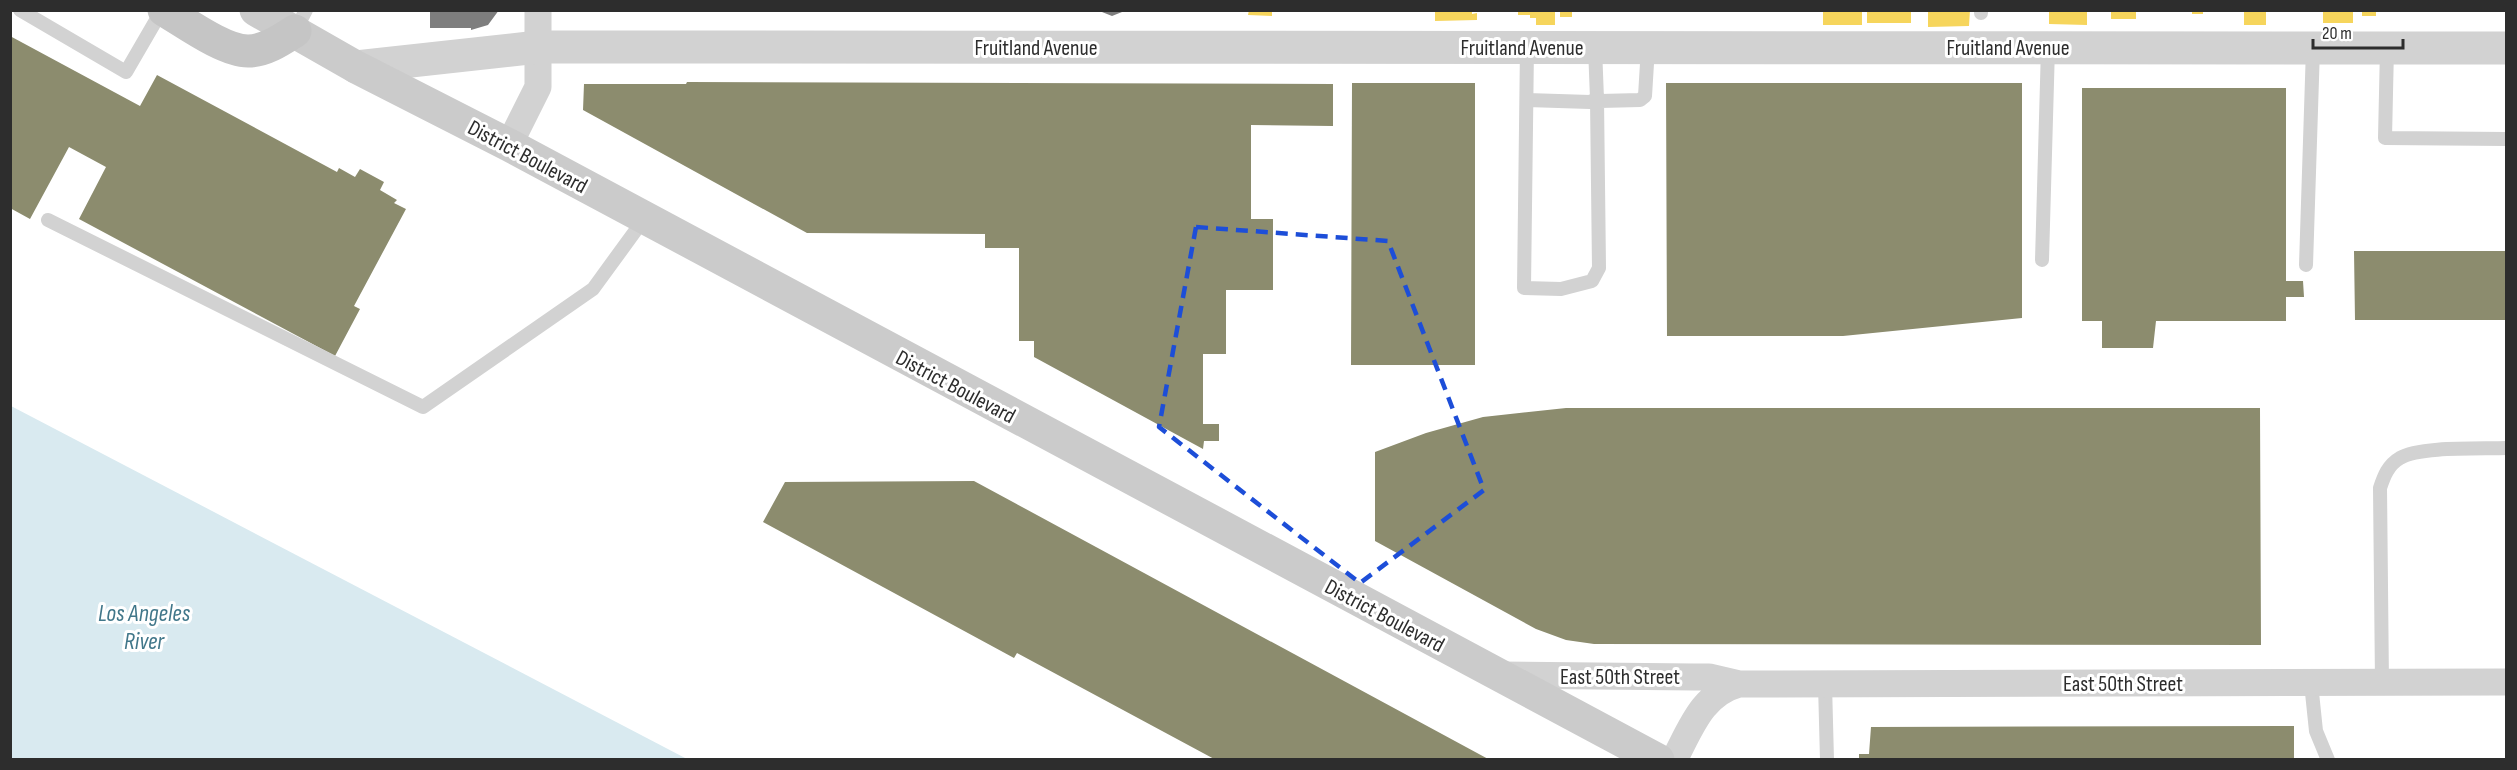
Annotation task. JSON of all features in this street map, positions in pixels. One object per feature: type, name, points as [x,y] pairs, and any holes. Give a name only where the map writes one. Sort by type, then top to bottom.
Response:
[{"type":"main road","points":[[163,10],[232,48],[249,51],[280,41],[300,21]]},
{"type":"main road","name":"District Boulevard","points":[[256,10],[300,21],[356,67],[509,145],[1658,759]]},
{"type":"street","points":[[509,145],[538,87],[538,10]]},
{"type":"street","name":"Fruitland Avenue","points":[[356,67],[538,47],[2506,48]]},
{"type":"street","name":"East 50th Street","points":[[1500,675],[1709,677],[1739,684],[2506,682]]},
{"type":"street","name":"East 50th Street","points":[[1674,759],[1704,704],[1720,692],[1739,684]]},
{"type":"lane","points":[[20,10],[126,72],[163,10]]},
{"type":"lane","points":[[1527,47],[1524,288],[1561,289],[1592,282],[1599,267],[1595,47]]},
{"type":"lane","points":[[1527,100],[1590,102],[1597,99],[1600,101],[1640,100],[1646,96],[1648,47]]},
{"type":"lane","points":[[2042,260],[2048,47]]},
{"type":"lane","points":[[2306,265],[2313,48]]},
{"type":"lane","points":[[2387,48],[2385,138],[2506,139]]},
{"type":"lane","points":[[48,220],[423,407],[593,289],[644,219]]},
{"type":"lane","points":[[2382,683],[2380,488],[2386,470],[2400,457],[2417,451],[2506,448]]},
{"type":"lane","points":[[2311,683],[2316,731],[2328,759]]},
{"type":"lane","points":[[1825,684],[1827,759]]},
{"type":"highlighted area","points":[[1196,227],[1388,241],[1484,490],[1360,583],[1159,427]]},
{"type":"water","name":"Los Angeles River","points":[[11,406],[687,759],[11,759]]},
{"type":"building: Homes","points":[[1249,10],[1272,10],[1272,16],[1248,15]]},
{"type":"building: Homes","points":[[1435,10],[1472,10],[1472,14],[1477,13],[1477,20],[1435,21]]},
{"type":"building: Homes","points":[[1518,10],[1555,10],[1555,25],[1536,25],[1536,18],[1530,18],[1530,15],[1518,15]]},
{"type":"building: Homes","points":[[1560,10],[1572,10],[1572,17],[1560,17]]},
{"type":"building: Homes","points":[[1823,10],[1862,10],[1862,25],[1823,25]]},
{"type":"building: Homes","points":[[1867,10],[1911,10],[1911,23],[1867,23]]},
{"type":"building: Homes","points":[[1928,10],[1970,10],[1969,26],[1928,27]]},
{"type":"building: Homes","points":[[2049,10],[2087,10],[2087,25],[2049,24]]},
{"type":"building: Homes","points":[[2111,10],[2136,10],[2136,19],[2111,19]]},
{"type":"building: Homes","points":[[2192,10],[2203,10],[2203,14],[2192,14]]},
{"type":"building: Homes","points":[[2244,10],[2266,10],[2266,25],[2244,25]]},
{"type":"building: Homes","points":[[2323,10],[2353,10],[2353,23],[2323,23]]},
{"type":"building: Homes","points":[[2362,10],[2376,10],[2376,16],[2362,16]]},
{"type":"building: Industry","points":[[10,36],[140,106],[157,75],[337,172],[339,168],[355,177],[360,169],[384,182],[380,190],[397,200],[394,203],[406,209],[354,306],[360,309],[335,356],[79,219],[106,167],[69,147],[30,219],[10,208]]},
{"type":"building: Industry","points":[[687,82],[1333,84],[1333,126],[1251,125],[1251,219],[1273,219],[1273,290],[1226,290],[1226,354],[1203,354],[1203,424],[1219,424],[1219,441],[1204,441],[1203,449],[1034,357],[1034,341],[1019,341],[1019,248],[985,248],[985,234],[807,233],[583,110],[584,84],[686,84]]},
{"type":"building: Industry","points":[[1352,83],[1475,83],[1475,365],[1351,365]]},
{"type":"building: Industry","points":[[1666,83],[2022,83],[2022,318],[1843,336],[1667,336]]},
{"type":"building: Industry","points":[[2082,88],[2286,88],[2286,281],[2303,281],[2304,297],[2286,297],[2286,321],[2156,321],[2153,348],[2102,348],[2102,321],[2082,321]]},
{"type":"building: Industry","points":[[2354,251],[2506,251],[2506,320],[2355,320]]},
{"type":"building: Industry","points":[[1566,408],[2260,408],[2261,645],[1594,644],[1566,640],[1536,629],[1375,541],[1375,452],[1426,433],[1483,417]]},
{"type":"building: Industry","points":[[974,481],[1490,760],[1216,760],[1017,653],[1014,658],[763,522],[785,482]]},
{"type":"building: Industry","points":[[2294,726],[2294,760],[1859,760],[1859,754],[1869,754],[1871,727]]},
{"type":"building: Other","points":[[430,10],[499,10],[488,25],[471,30],[471,28],[430,28]]},
{"type":"building: Other","points":[[1097,10],[1127,10],[1112,16]]}]
